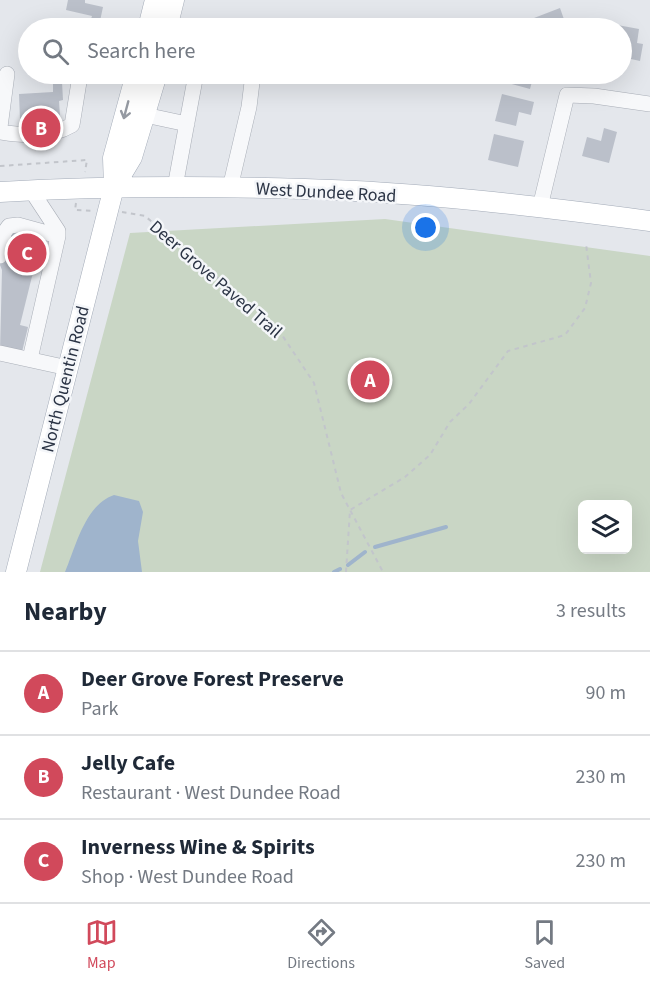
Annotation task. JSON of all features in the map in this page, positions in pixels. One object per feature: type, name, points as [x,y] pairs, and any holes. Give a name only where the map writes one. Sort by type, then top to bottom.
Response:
[{"type":"main road","points":[[150,18],[155,0]]},
{"type":"main road","points":[[170,18],[174,0]]},
{"type":"main road","name":"North Quentin Road","points":[[16,572],[114,187],[113,158],[133,84]]},
{"type":"main road","name":"North Quentin Road","points":[[114,187],[132,157],[154,84]]},
{"type":"main road","name":"West Dundee Road","points":[[0,192],[114,187],[307,189],[540,207],[650,221]]},
{"type":"street","points":[[0,127],[7,74]]},
{"type":"street","points":[[0,132],[20,136],[62,131],[72,125],[80,84]]},
{"type":"street","points":[[175,188],[194,84]]},
{"type":"street","points":[[230,188],[249,108],[252,84]]},
{"type":"street","points":[[540,207],[567,95],[594,96],[650,105]]},
{"type":"street","points":[[145,115],[187,124]]},
{"type":"street","points":[[30,359],[58,236],[58,231],[31,190]]},
{"type":"street","points":[[0,256],[4,233],[9,226],[18,225],[58,236]]},
{"type":"street","points":[[0,353],[68,368]]},
{"type":"path","points":[[0,166],[87,160]]},
{"type":"path","name":"Deer Grove Paved Trail","points":[[145,216],[278,329],[314,383],[341,493],[383,572]]},
{"type":"path","points":[[346,572],[350,510],[405,477],[430,455],[450,422],[469,404],[508,351],[565,335],[585,308],[591,283],[586,244]]},
{"type":"green space","points":[[385,219],[650,256],[650,572],[40,572],[130,233]]},
{"type":"water","points":[[114,495],[139,501],[143,512],[138,541],[142,572],[65,572],[89,517],[104,500]]},
{"type":"building","points":[[68,0],[85,0],[85,3],[103,7],[101,18],[91,18],[92,16],[66,10]]},
{"type":"building","points":[[560,8],[564,18],[534,18]]},
{"type":"building","points":[[632,28],[639,29],[637,43],[643,44],[640,61],[632,59]]},
{"type":"building","points":[[53,84],[62,84],[63,100],[59,101],[60,116],[48,117],[49,130],[31,131],[30,119],[20,120],[19,94],[53,92]]},
{"type":"building","points":[[512,84],[531,84],[530,89]]},
{"type":"building","points":[[502,94],[534,102],[531,115],[519,112],[516,126],[495,121]]},
{"type":"building","points":[[604,128],[617,132],[609,163],[582,156],[587,137],[601,141]]},
{"type":"building","points":[[494,134],[524,141],[518,167],[488,160]]},
{"type":"building","points":[[9,228],[42,236],[20,325],[28,327],[21,356],[0,351],[2,270],[0,265]]},
{"type":"waterway","points":[[375,547],[446,527]]},
{"type":"waterway","points":[[348,565],[365,552]]},
{"type":"waterway","points":[[334,572],[340,569]]},
{"type":"place","name":"Jelly Cafe","points":[[41,128]]},
{"type":"place","name":"Inverness Wine & Spirits","points":[[27,253]]},
{"type":"place","name":"Deer Grove Forest Preserve","points":[[370,380]]}]
